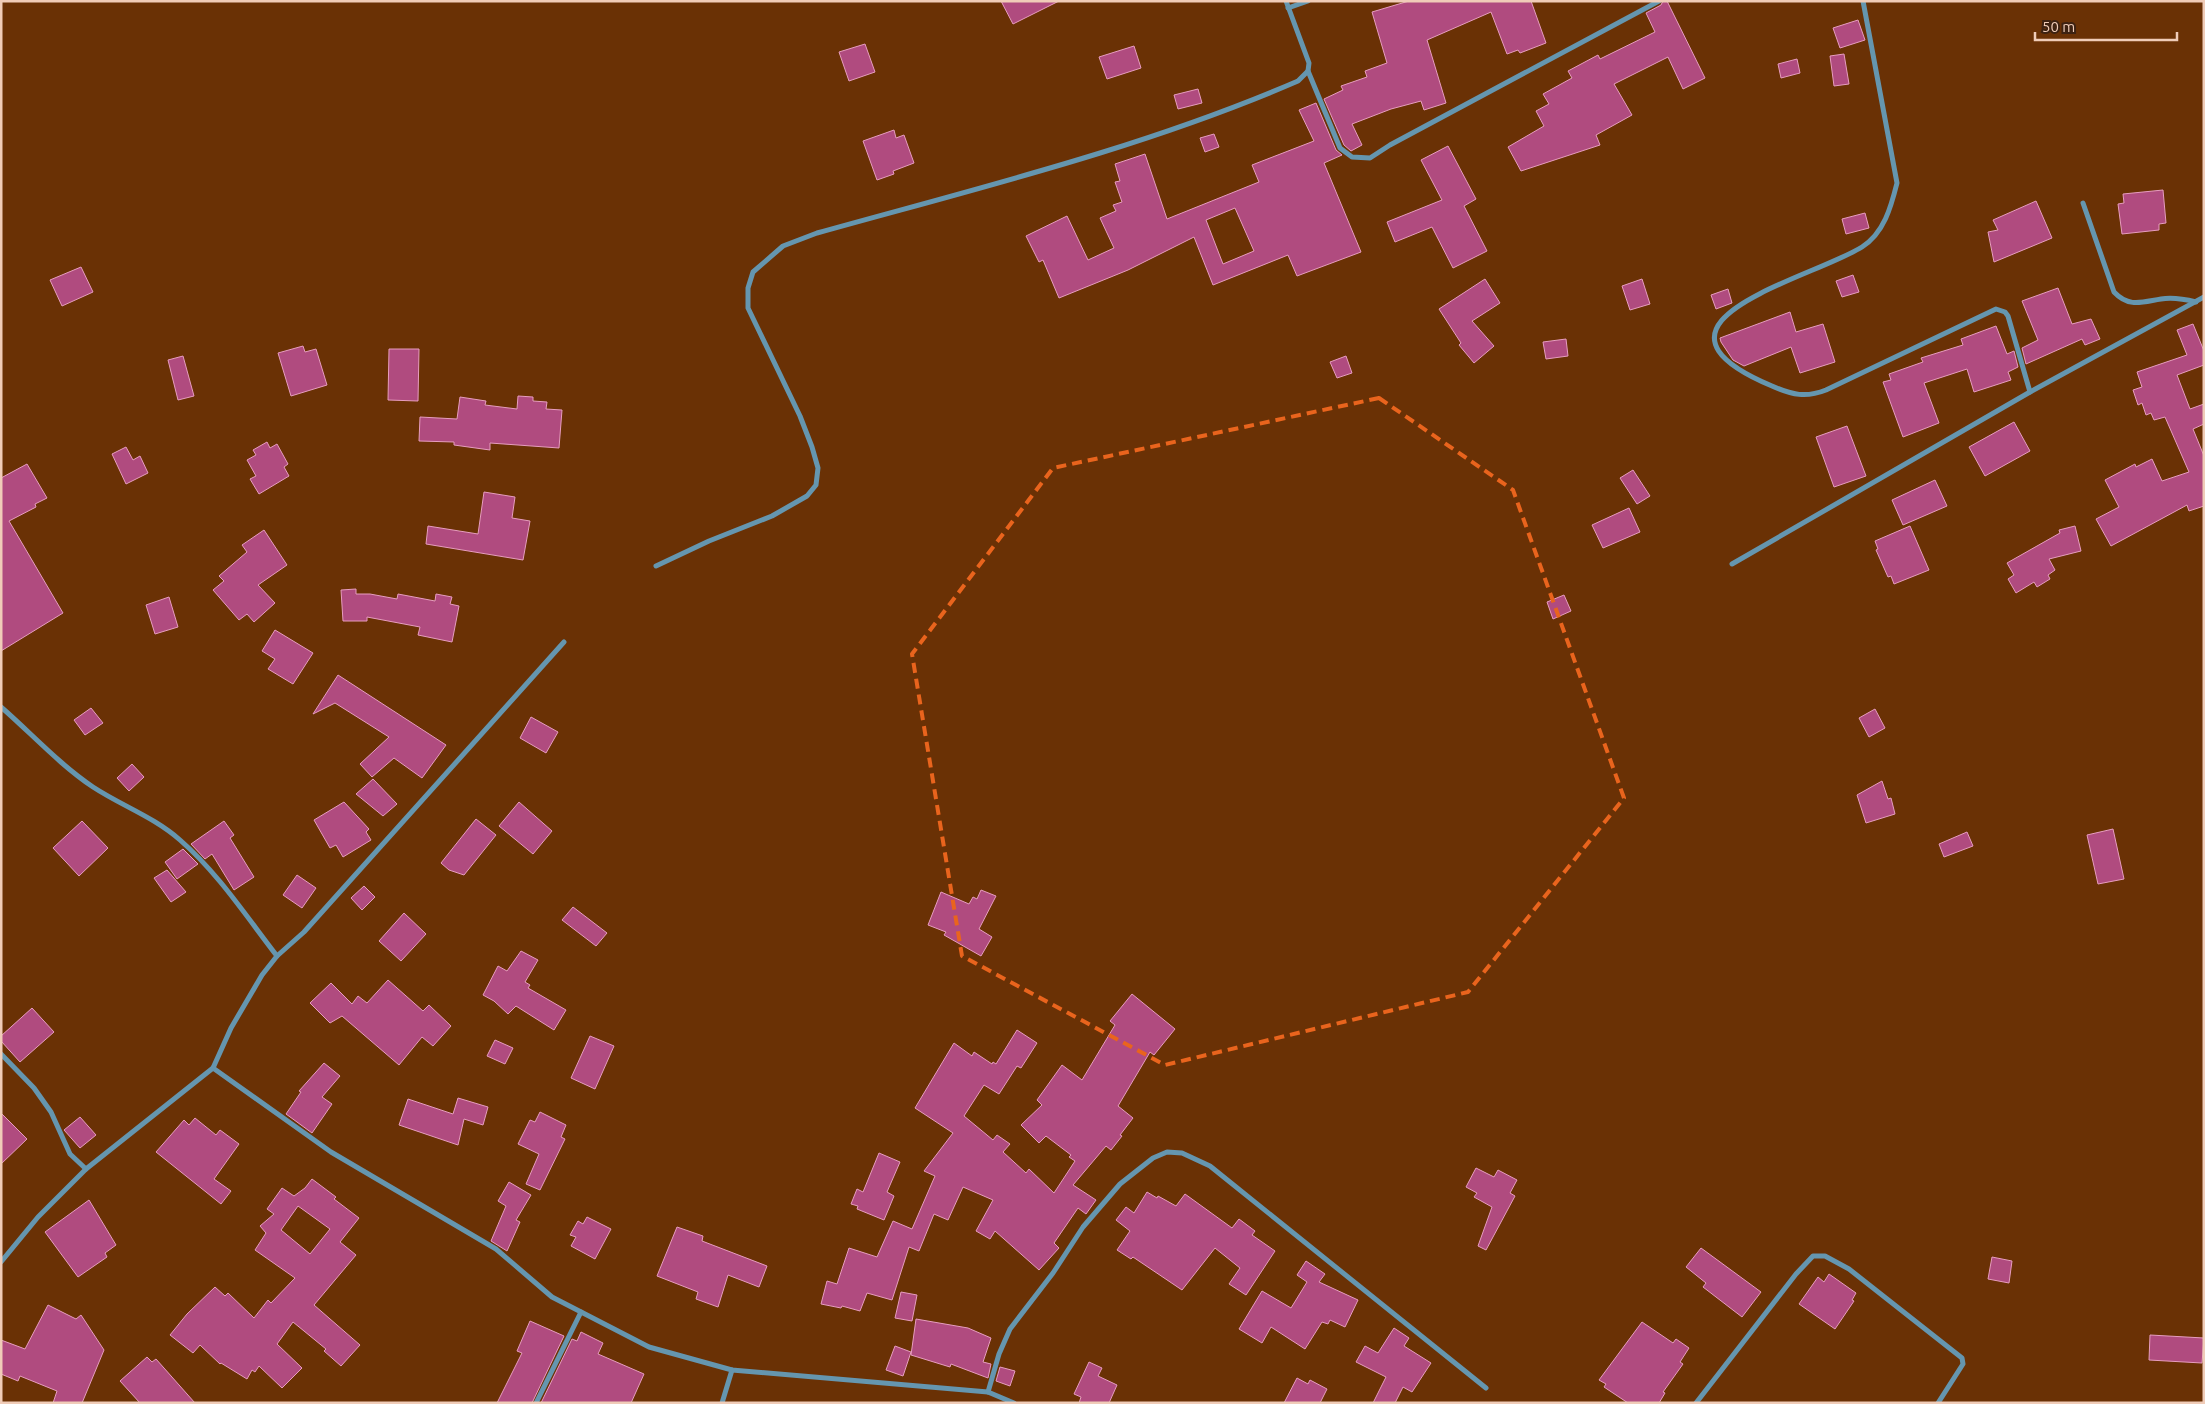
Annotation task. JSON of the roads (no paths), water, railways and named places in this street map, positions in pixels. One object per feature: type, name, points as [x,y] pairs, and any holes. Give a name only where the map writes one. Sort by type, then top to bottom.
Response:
[{"type":"street","points":[[1286,1],[1306,50],[1309,63],[1308,71],[1340,148],[1352,156],[1370,158],[1390,144],[1659,1]]},
{"type":"street","points":[[1288,8],[1308,1]]},
{"type":"street","points":[[1863,1],[1897,183],[1891,209],[1884,223],[1862,247],[1758,294],[1728,312],[1718,323],[1714,335],[1719,352],[1730,364],[1756,380],[1787,393],[1808,395],[1826,390],[1996,309],[2008,316],[2030,392]]},
{"type":"street","points":[[656,566],[709,541],[772,516],[807,496],[816,485],[818,468],[806,432],[748,308],[748,288],[753,272],[766,259],[784,246],[817,233],[1069,162],[1202,120],[1298,81],[1308,71]]},
{"type":"street","points":[[2083,203],[2114,292],[2119,298],[2135,304],[2170,298],[2196,302]]},
{"type":"street","points":[[1732,564],[2030,392],[2204,297]]},
{"type":"street","points":[[1,1262],[38,1217],[86,1169],[213,1068],[248,997],[277,956],[304,932],[564,642]]},
{"type":"street","points":[[1,707],[68,768],[95,788],[160,824],[181,840],[215,874],[277,956]]},
{"type":"street","points":[[1,1054],[34,1088],[51,1112],[70,1154],[86,1169]]},
{"type":"street","points":[[213,1068],[331,1152],[496,1249],[552,1297],[650,1347],[732,1370],[988,1392],[1014,1403]]},
{"type":"street","points":[[988,1392],[999,1354],[1010,1329],[1053,1273],[1083,1227],[1120,1184],[1153,1158],[1167,1152],[1182,1153],[1210,1166],[1486,1388]]},
{"type":"street","points":[[1696,1403],[1796,1274],[1813,1256],[1825,1256],[1849,1269],[1962,1358],[1963,1364],[1938,1403]]},
{"type":"street","points":[[536,1403],[581,1312]]},
{"type":"street","points":[[722,1403],[732,1370]]}]
